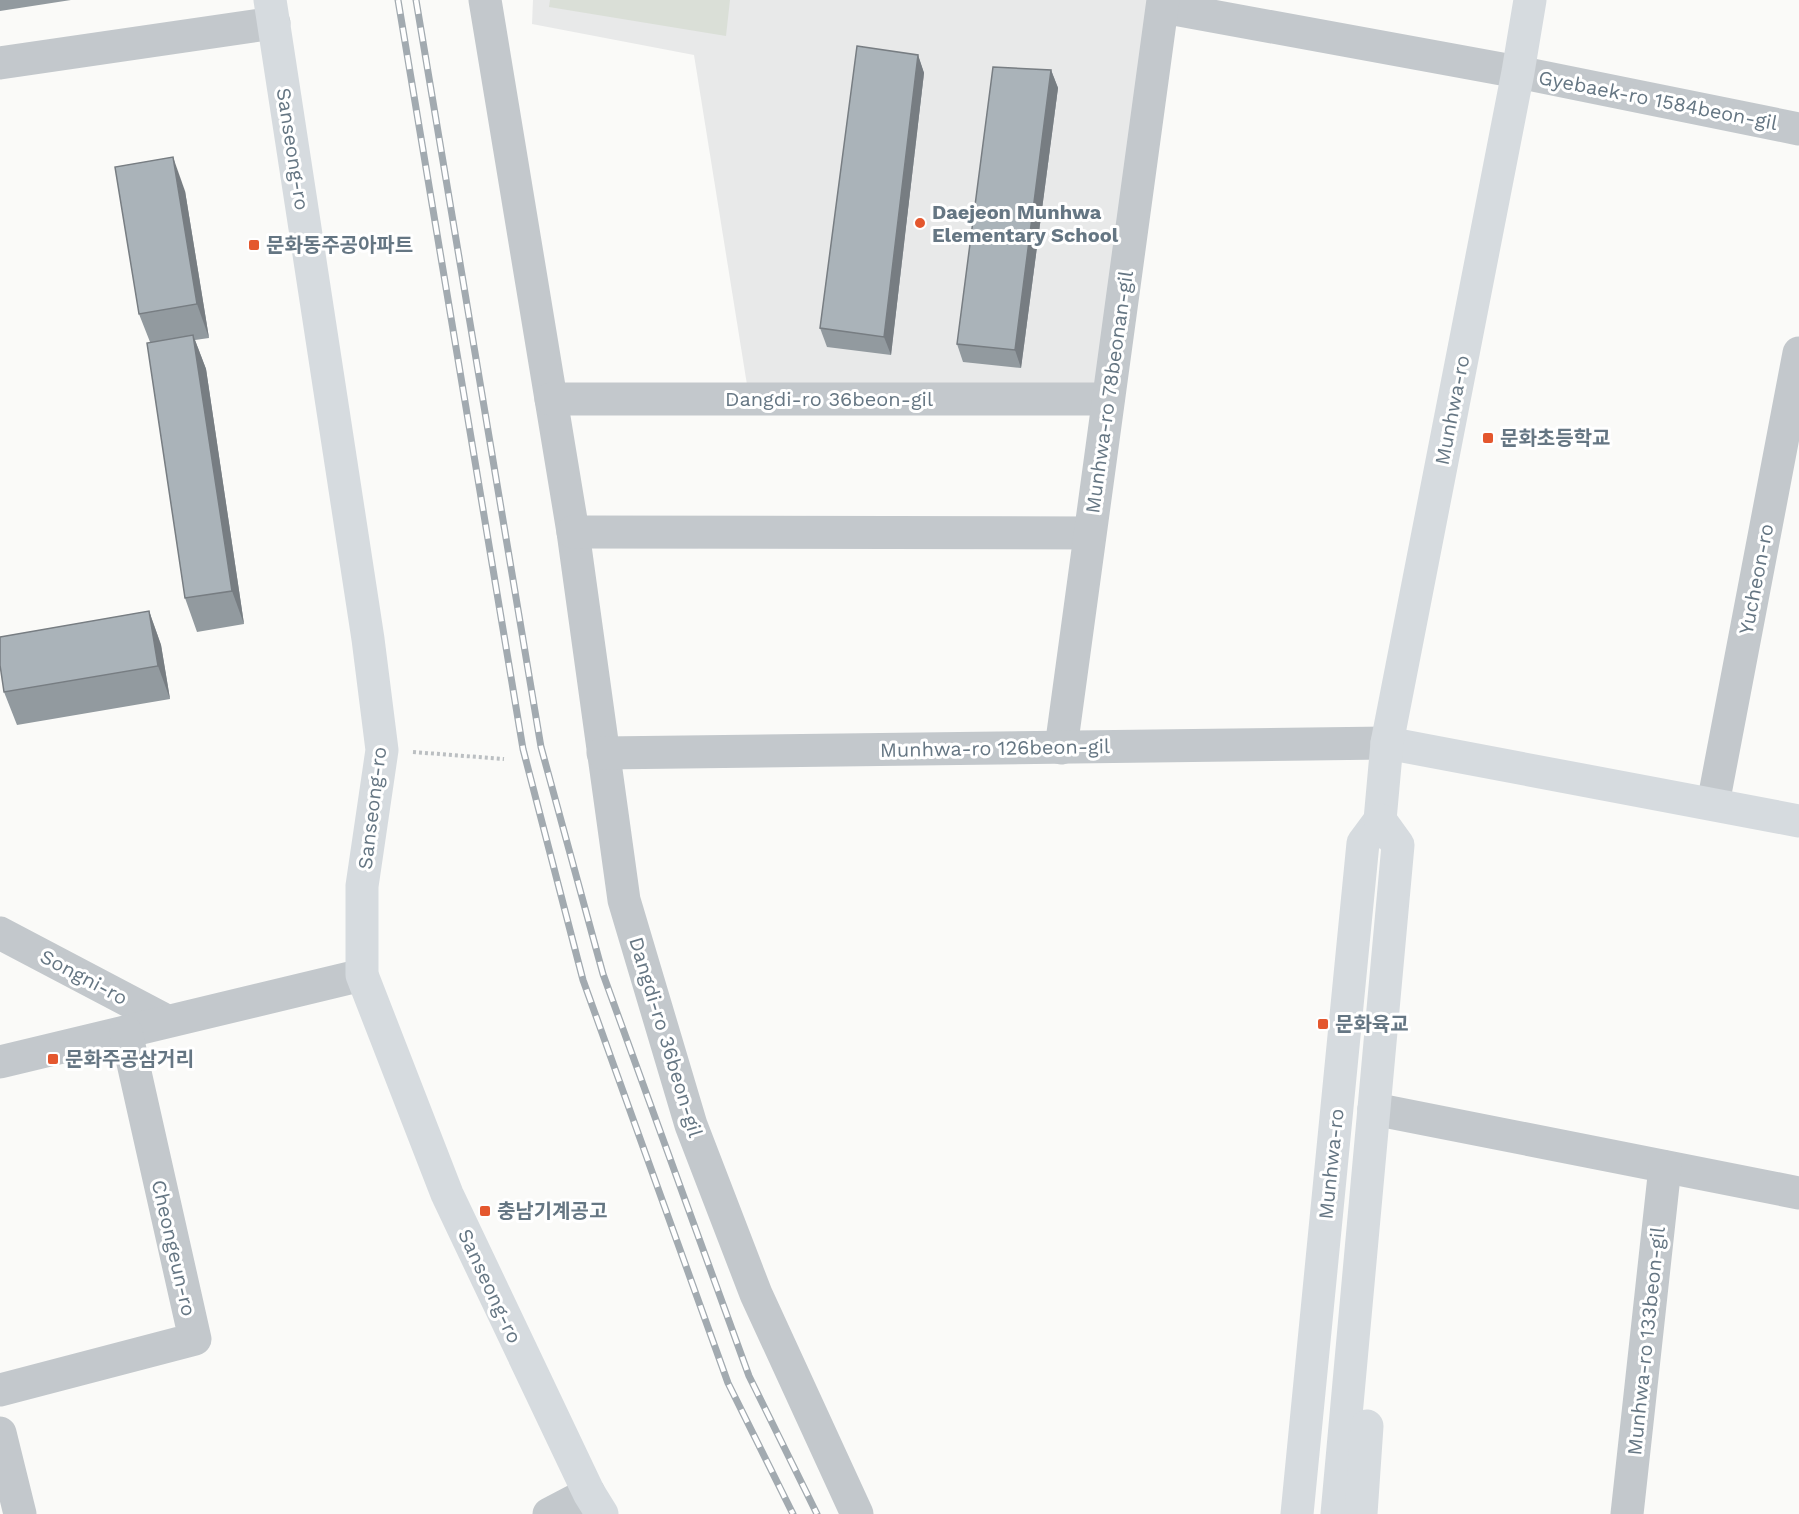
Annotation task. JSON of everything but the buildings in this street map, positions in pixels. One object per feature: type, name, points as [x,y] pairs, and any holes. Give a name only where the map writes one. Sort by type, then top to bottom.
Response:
[{"type":"main road","name":"Munhwa-ro","points":[[1297,1514],[1363,843],[1380,820],[1388,743],[1530,0]]},
{"type":"main road","name":"Sanseong-ro","points":[[272,11],[368,639],[382,750],[362,886],[362,975],[447,1194],[595,1504]]},
{"type":"main road","points":[[1388,743],[1799,821]]},
{"type":"main road","name":"Munhwa-ro","points":[[1337,1514],[1398,845],[1380,820]]},
{"type":"main road","points":[[1361,1514],[1374,1334],[1365,1206]]},
{"type":"main road","points":[[1281,1514],[1296,1332],[1324,1234]]},
{"type":"street","name":"Dangdi-ro 36beon-gil","points":[[485,0],[573,532],[624,900],[691,1125],[756,1294],[857,1514]]},
{"type":"street","name":"Gyebaek-ro 1584beon-gil","points":[[1163,3],[1799,129]]},
{"type":"street","name":"Munhwa-ro 78beonan-gil","points":[[1061,748],[1163,3]]},
{"type":"street","name":"Sanseong-ro","points":[[0,63],[272,11]]},
{"type":"street","name":"Yucheon-ro","points":[[1713,804],[1799,353]]},
{"type":"street","name":"Dangdi-ro 36beon-gil","points":[[551,399],[1108,399]]},
{"type":"street","points":[[573,532],[1089,533]]},
{"type":"street","name":"Munhwa-ro 126beon-gil","points":[[603,753],[1388,743]]},
{"type":"street","name":"Songni-ro","points":[[0,933],[168,1022]]},
{"type":"street","points":[[0,1062],[362,975]]},
{"type":"street","name":"Cheongeun-ro","points":[[0,1390],[195,1339],[126,1032]]},
{"type":"street","points":[[1374,1109],[1799,1193]]},
{"type":"street","name":"Munhwa-ro 133beon-gil","points":[[1627,1514],[1665,1167]]},
{"type":"street","points":[[0,1433],[20,1514]]},
{"type":"street","points":[[549,1514],[595,1504]]},
{"type":"path","points":[[382,750],[504,759]]},
{"type":"shaded area","name":"Daejeon Munhwa Elementary School","points":[[533,0],[1151,0],[1097,391],[748,391],[694,55],[532,24]]},
{"type":"shaded area","points":[[550,0],[730,0],[726,36],[549,7]]},
{"type":"railway","points":[[398,0],[523,749],[583,980],[728,1383],[793,1514]]},
{"type":"railway","points":[[416,0],[541,747],[603,974],[749,1376],[817,1514]]},
{"type":"place","name":"Daejeon Munhwa Elementary School","points":[[920,223]]},
{"type":"place","name":"문화동주공아파트","points":[[254,245]]},
{"type":"place","name":"문화초등학교","points":[[1488,438]]},
{"type":"place","name":"문화육교","points":[[1323,1024]]},
{"type":"place","name":"문화주공삼거리","points":[[53,1059]]},
{"type":"place","name":"충남기계공고","points":[[485,1211]]}]
